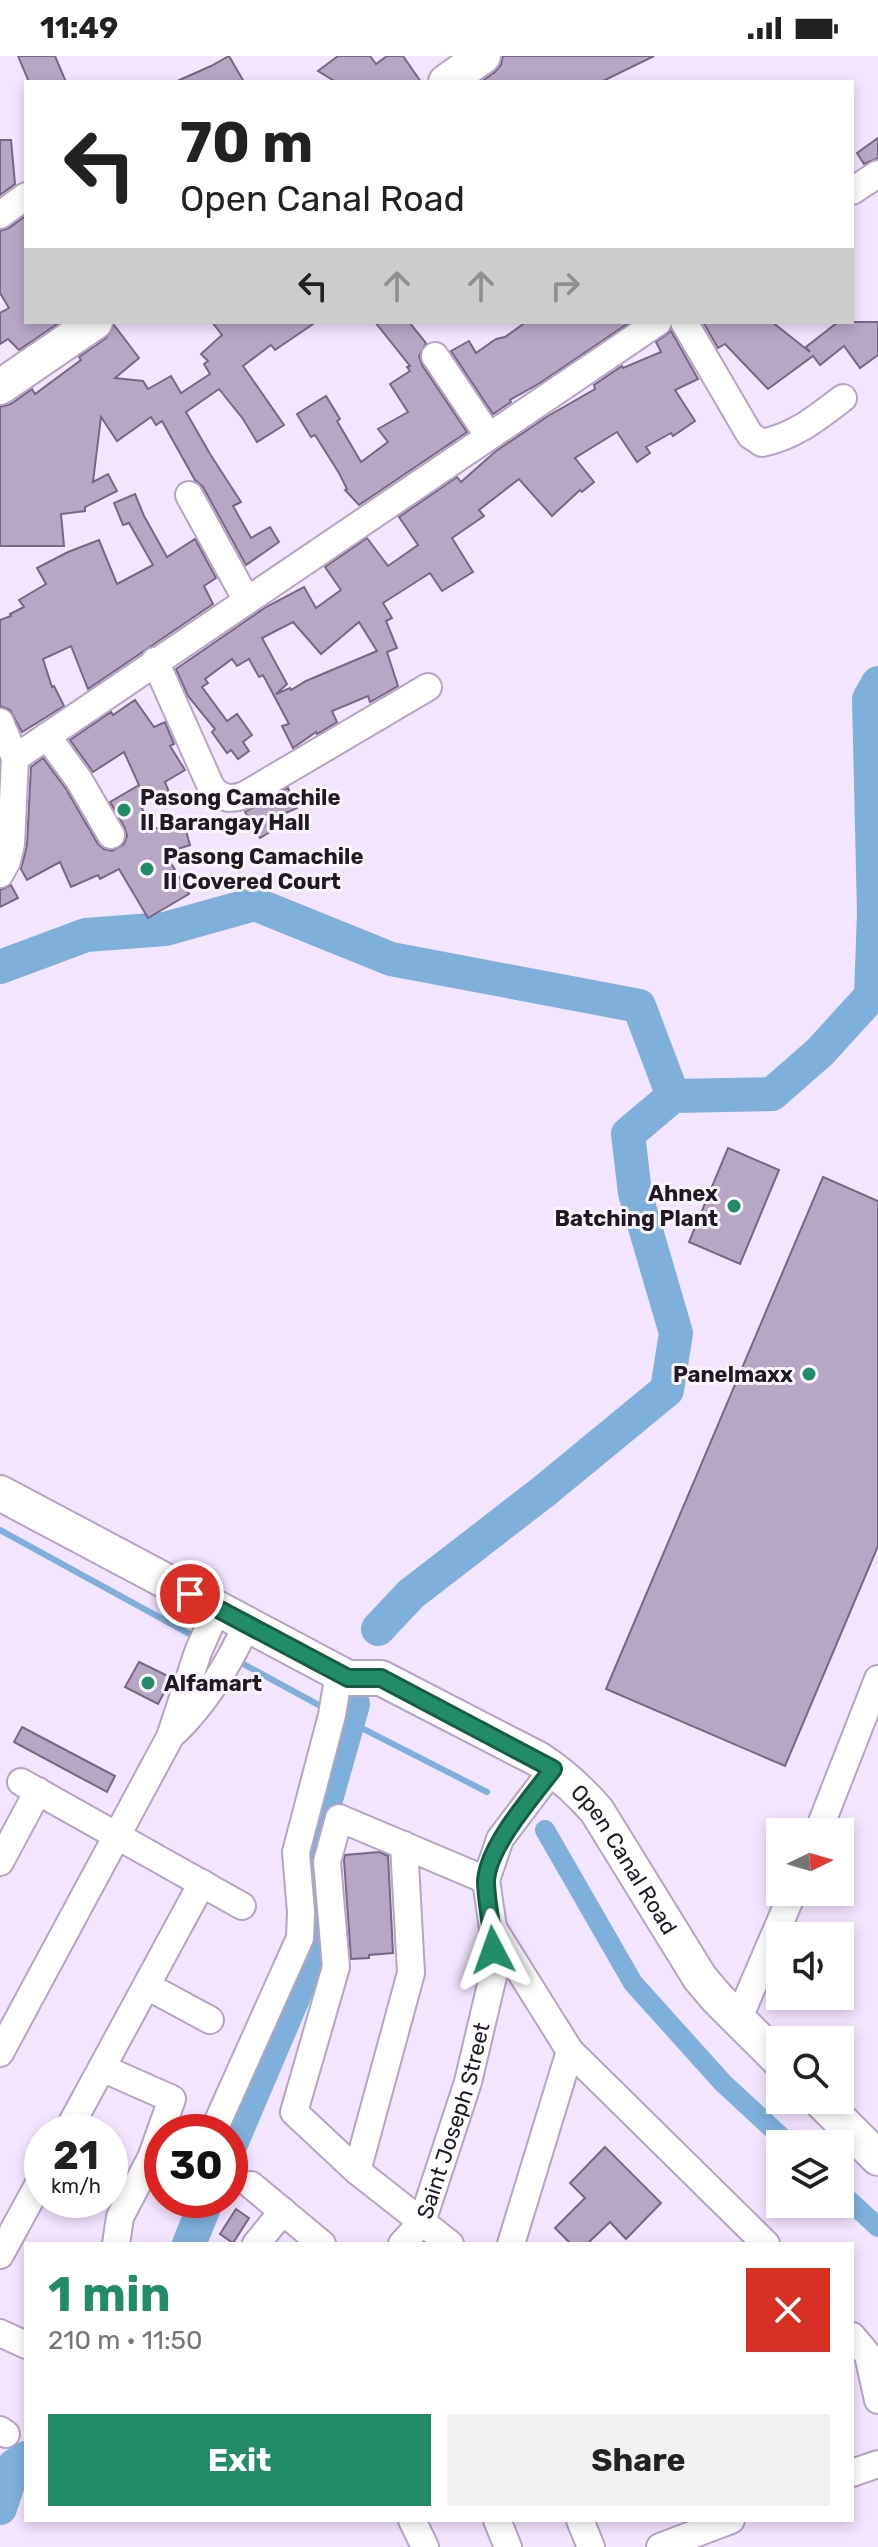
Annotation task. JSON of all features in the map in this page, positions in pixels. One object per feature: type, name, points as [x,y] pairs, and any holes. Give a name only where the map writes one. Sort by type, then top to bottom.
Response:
[{"type":"main road","points":[[449,80],[483,56]]},
{"type":"main road","points":[[0,387],[92,324]]},
{"type":"main road","name":"Open Canal Road","points":[[0,1493],[222,1639],[335,1697],[348,1678],[381,1678],[553,1769],[582,1793],[597,1811],[693,1967],[717,1998],[766,2047]]},
{"type":"main road","points":[[834,2114],[878,2158]]},
{"type":"street","points":[[854,190],[878,174]]},
{"type":"street","points":[[0,215],[24,197]]},
{"type":"street","points":[[685,324],[750,435],[762,443],[788,436],[805,427],[843,398]]},
{"type":"street","points":[[15,758],[644,326]]},
{"type":"street","points":[[435,356],[488,435]]},
{"type":"street","points":[[189,495],[246,599]]},
{"type":"street","points":[[155,661],[212,789],[222,798],[232,799],[245,795],[428,687]]},
{"type":"street","points":[[0,722],[15,758],[11,844],[0,874]]},
{"type":"street","points":[[47,736],[79,780],[111,835]]},
{"type":"street","points":[[0,2053],[170,1737],[194,1714],[198,1688],[222,1639]]},
{"type":"street","points":[[823,1818],[878,1679]]},
{"type":"street","points":[[221,2114],[300,1938],[296,1852],[335,1697]]},
{"type":"street","name":"Saint Joseph Street","points":[[404,2242],[422,2222],[468,2082],[494,1972],[493,1928],[486,1880],[500,1839],[553,1769]]},
{"type":"street","points":[[0,1862],[30,1786],[242,1906]]},
{"type":"street","points":[[447,2242],[357,2171],[294,2112],[336,1967],[327,1862],[339,1818],[486,1880]]},
{"type":"street","points":[[357,2171],[411,1973],[404,1845]]},
{"type":"street","points":[[77,2114],[202,1883]]},
{"type":"street","points":[[738,2020],[787,1906]]},
{"type":"street","points":[[493,1928],[570,2051],[764,2242]]},
{"type":"street","points":[[147,1986],[210,2020]]},
{"type":"street","points":[[512,2242],[570,2051]]},
{"type":"street","points":[[102,2068],[172,2099],[151,2158],[120,2217],[116,2242]]},
{"type":"street","points":[[251,2185],[320,2242]]},
{"type":"street","points":[[0,2255],[24,2211]]},
{"type":"street","points":[[258,2242],[283,2211]]},
{"type":"street","points":[[0,2333],[24,2344]]},
{"type":"street","points":[[854,2338],[868,2355],[868,2392]]},
{"type":"street","points":[[854,2472],[878,2464]]},
{"type":"street","points":[[413,2522],[425,2547]]},
{"type":"street","points":[[498,2522],[508,2547]]},
{"type":"street","points":[[581,2522],[591,2547]]},
{"type":"street","points":[[660,2547],[726,2522]]},
{"type":"building","points":[[18,56],[55,56],[65,80],[28,80]]},
{"type":"building","points":[[229,56],[243,80],[180,80]]},
{"type":"building","points":[[338,56],[370,56],[376,64],[387,56],[403,56],[420,80],[333,80],[318,71]]},
{"type":"building","points":[[503,56],[654,56],[605,80],[484,80],[501,65]]},
{"type":"building","points":[[878,138],[878,158],[864,164],[857,153]]},
{"type":"building","points":[[0,140],[11,140],[15,184],[0,195]]},
{"type":"building","points":[[24,217],[24,324],[57,324],[19,350],[8,339],[0,344],[0,313],[9,308],[0,293],[0,231]]},
{"type":"building","points":[[878,322],[878,355],[860,368],[844,346],[820,365],[813,356],[768,389],[725,344],[718,348],[704,324],[775,324],[810,352],[806,347],[835,324]]},
{"type":"building","points":[[214,324],[313,324],[275,350],[271,345],[243,366],[284,425],[257,442],[219,389],[186,412],[241,502],[233,506],[251,538],[270,527],[279,542],[246,565],[162,421],[156,425],[151,417],[117,441],[101,417],[93,482],[108,474],[117,491],[85,507],[85,511],[61,514],[64,546],[0,546],[0,407],[11,404],[32,389],[35,394],[81,360],[79,357],[106,338],[114,325],[139,358],[115,378],[143,381],[148,389],[171,376],[181,393],[210,374],[204,364],[208,361],[201,354],[222,335]]},
{"type":"building","points":[[377,324],[411,324],[426,343],[419,356],[422,365],[467,432],[359,505],[345,490],[339,473],[315,435],[311,437],[297,414],[326,396],[361,462],[388,442],[378,429],[408,412],[390,384],[410,371],[407,367],[410,366]]},
{"type":"building","points":[[523,324],[627,324],[493,414],[451,351],[469,341],[476,353],[496,339],[505,337]]},
{"type":"building","points":[[671,331],[698,379],[675,390],[695,421],[673,436],[671,433],[646,447],[650,453],[637,462],[617,432],[575,458],[594,482],[582,492],[580,490],[552,516],[519,479],[479,510],[484,516],[452,538],[473,572],[442,591],[430,573],[383,603],[392,618],[386,621],[397,648],[387,652],[398,686],[370,702],[368,696],[332,711],[337,722],[293,748],[282,726],[289,724],[263,675],[259,677],[249,659],[237,666],[232,659],[205,679],[208,683],[202,687],[227,721],[237,714],[252,735],[243,742],[249,751],[238,759],[231,750],[227,753],[212,732],[215,729],[188,696],[176,669],[266,607],[304,587],[316,608],[341,590],[325,567],[367,538],[388,566],[418,545],[399,517],[457,477],[461,482],[496,451],[595,389],[594,385],[622,366],[661,352],[656,342]],"holes":[[[293,622],[321,654],[359,622],[377,651],[276,694],[287,684],[262,638]]]},
{"type":"building","points":[[135,494],[167,557],[195,539],[216,578],[204,586],[213,604],[88,689],[71,646],[43,659],[52,687],[64,706],[22,732],[10,710],[0,706],[0,620],[24,607],[19,600],[46,584],[37,568],[99,540],[117,584],[153,565],[129,523],[123,525],[114,503]]},
{"type":"building","points":[[135,700],[154,727],[165,722],[174,744],[170,746],[185,770],[165,782],[169,792],[140,805],[154,829],[183,820],[190,845],[165,853],[189,894],[148,918],[119,869],[100,879],[98,875],[71,887],[60,862],[27,880],[21,869],[27,845],[31,767],[43,758],[66,789],[98,844],[112,851],[124,844],[127,836],[125,828],[110,802],[139,785],[124,752],[93,772],[70,740]]},
{"type":"building","points":[[288,788],[297,808],[272,819],[277,828],[260,838],[245,812]]},
{"type":"building","points":[[11,885],[18,898],[0,907],[0,890]]},
{"type":"building","name":"Ahnex Batching Plant","points":[[728,1148],[779,1170],[740,1264],[689,1242]]},
{"type":"building","name":"Panelmaxx","points":[[823,1177],[878,1201],[878,1546],[785,1766],[606,1689]]},
{"type":"building","name":"Alfamart","points":[[139,1662],[172,1678],[158,1704],[125,1687]]},
{"type":"building","points":[[22,1727],[115,1776],[107,1792],[14,1742]]},
{"type":"building","points":[[379,1852],[388,1856],[393,1953],[351,1959],[345,1855]]},
{"type":"building","points":[[605,2147],[661,2203],[626,2239],[610,2222],[589,2242],[569,2242],[555,2228],[585,2198],[570,2183]]},
{"type":"building","points":[[230,2218],[249,2218],[234,2242],[220,2234]]},
{"type":"waterway","points":[[378,1629],[411,1594],[543,1492],[667,1390],[676,1333],[635,1193],[628,1134],[673,1096],[772,1094],[820,1052],[871,996],[874,913],[869,699],[878,683]]},
{"type":"waterway","points":[[0,967],[86,935],[165,929],[255,904],[391,959],[639,1006],[673,1096]]},
{"type":"waterway","points":[[0,1530],[197,1638]]},
{"type":"waterway","points":[[238,1661],[326,1709]]},
{"type":"waterway","points":[[244,2114],[316,1944],[312,1849],[353,1704]]},
{"type":"waterway","points":[[340,1717],[487,1792]]},
{"type":"waterway","points":[[545,1830],[633,1983],[723,2083],[774,2130]]},
{"type":"waterway","points":[[854,2205],[878,2227]]},
{"type":"waterway","points":[[190,2242],[200,2218]]},
{"type":"waterway","points":[[0,2508],[14,2466],[24,2459]]},
{"type":"place","name":"Pasong Camachile II Barangay Hall","points":[[124,810]]},
{"type":"place","name":"Pasong Camachile II Covered Court","points":[[147,869]]},
{"type":"place","name":"Ahnex Batching Plant","points":[[734,1206]]},
{"type":"place","name":"Panelmaxx","points":[[809,1374]]},
{"type":"place","name":"Alfamart","points":[[148,1683]]},
{"type":"route","points":[[190,1594],[348,1678],[381,1678],[553,1769],[500,1839],[486,1880],[493,1950]]}]
